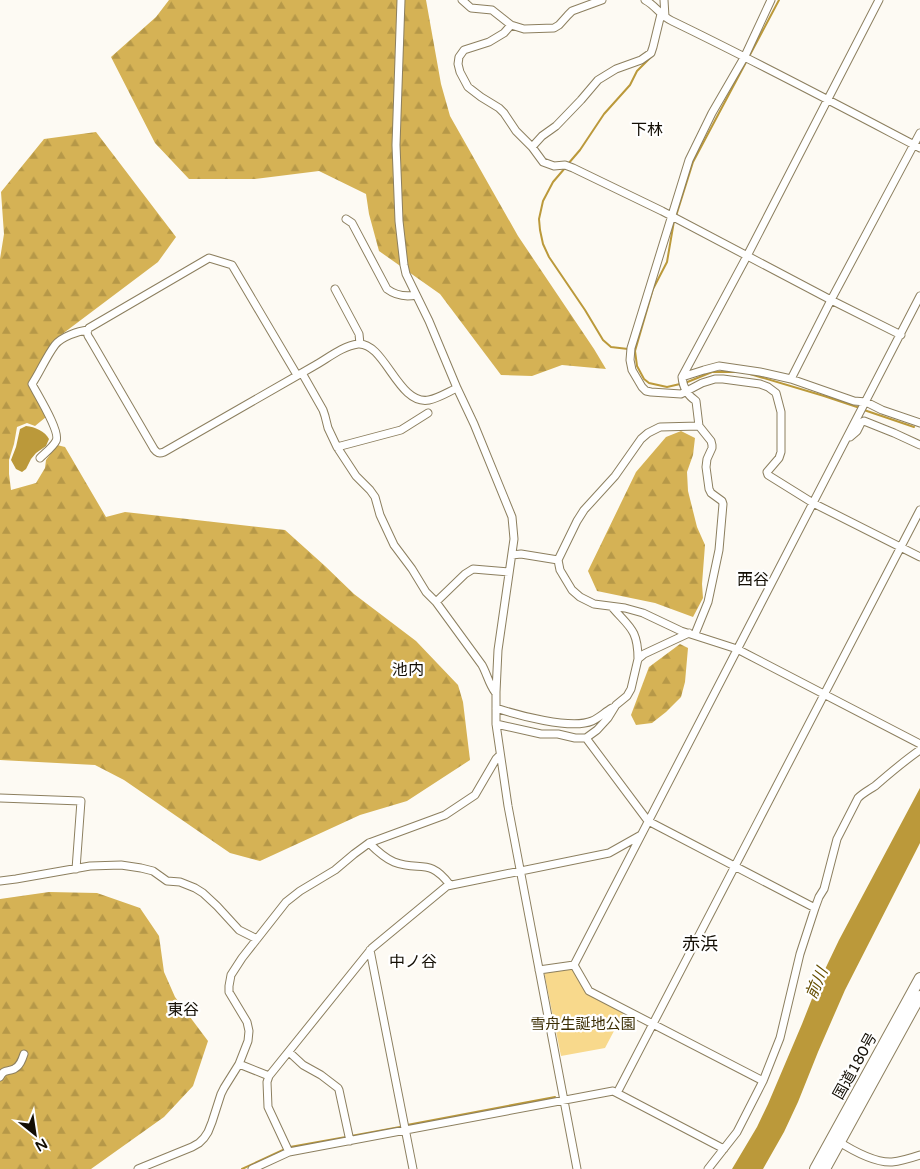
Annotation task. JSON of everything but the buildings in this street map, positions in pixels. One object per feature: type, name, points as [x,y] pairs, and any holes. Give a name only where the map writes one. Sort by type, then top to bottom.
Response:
[{"type":"highway","name":"国道180号","points":[[825,1169],[836,1140],[920,978]]},
{"type":"highway","name":"国道180号","points":[[815,1169],[836,1140],[920,996]]},
{"type":"street","points":[[401,0],[396,145],[399,221],[404,265],[406,274],[432,327],[512,517],[514,539],[498,650],[496,724],[508,806],[577,1169]]},
{"type":"street","points":[[462,0],[471,8],[492,10],[511,25],[524,30],[554,28],[560,25],[572,11],[602,0]]},
{"type":"street","points":[[644,0],[663,15],[917,146]]},
{"type":"street","points":[[532,147],[542,136],[556,126],[598,80],[616,69],[641,60],[651,53],[663,15],[664,0]]},
{"type":"street","points":[[771,0],[747,57],[712,114],[689,160],[674,217],[631,350],[632,370],[646,391],[681,394],[684,384],[747,256],[879,0]]},
{"type":"street","points":[[511,25],[504,33],[488,42],[464,50],[459,57],[458,64],[468,87],[480,98],[499,108],[543,162],[554,166],[573,168],[674,217],[900,335]]},
{"type":"street","points":[[791,380],[831,300],[917,146],[920,133]]},
{"type":"street","points":[[346,219],[352,223],[387,289],[394,294],[416,295]]},
{"type":"street","points":[[40,458],[56,441],[57,437],[52,421],[32,384],[56,343],[75,332],[88,330],[209,258],[232,265],[323,410],[328,428],[337,447],[356,476],[375,497],[380,515],[394,545],[426,592],[436,602],[482,665],[491,686],[496,692]]},
{"type":"street","points":[[335,289],[359,334],[360,344]]},
{"type":"street","points":[[574,965],[920,296]]},
{"type":"street","points":[[88,330],[87,334],[154,449],[160,454],[351,345],[360,344],[370,348],[408,394],[415,399],[429,400],[457,388]]},
{"type":"street","points":[[684,384],[704,370],[719,366],[760,372],[854,401],[863,407],[882,410],[920,423]]},
{"type":"street","points":[[684,384],[723,379],[760,384],[768,387],[776,393],[781,412],[781,452],[779,458],[767,472],[768,475],[813,503],[920,557]]},
{"type":"street","points":[[684,384],[688,396],[696,402],[700,426],[712,445],[706,467],[709,489],[723,504],[719,550],[708,602],[692,634]]},
{"type":"street","points":[[337,447],[401,430],[428,413]]},
{"type":"street","points":[[848,436],[850,437],[857,431],[864,421],[920,445]]},
{"type":"street","points":[[700,426],[660,427],[648,433],[641,439],[615,476],[594,499],[577,521],[558,560],[560,570],[572,590],[580,597],[594,604],[625,608],[643,613],[681,630],[737,649],[920,744]]},
{"type":"street","points":[[617,1093],[920,510]]},
{"type":"street","points":[[512,555],[521,554],[558,560]]},
{"type":"street","points":[[436,602],[473,568],[509,572]]},
{"type":"street","points":[[496,708],[540,720],[583,723],[592,721],[627,696],[631,689],[638,659],[638,645],[631,629],[612,606]]},
{"type":"street","points":[[638,659],[685,634],[692,634]]},
{"type":"street","points":[[496,724],[541,734],[558,734],[575,738],[586,738],[608,718],[616,705]]},
{"type":"street","points":[[586,738],[648,821],[815,908]]},
{"type":"street","points":[[708,1169],[737,1132],[763,1081],[780,1038],[800,954],[819,897],[824,890],[837,839],[858,798],[920,750]]},
{"type":"street","points":[[138,1169],[192,1147],[204,1138],[224,1088],[240,1064],[248,1041],[249,1031],[244,1016],[230,992],[231,975],[286,902],[300,891],[335,870],[369,843],[445,815],[470,799],[475,795],[500,755]]},
{"type":"street","points":[[0,798],[81,801],[76,869]]},
{"type":"street","points":[[288,1152],[268,1107],[267,1082],[269,1076],[370,950],[450,885],[609,854],[641,835]]},
{"type":"street","points":[[369,843],[377,852],[394,862],[408,866],[429,867],[436,870],[444,876],[450,885]]},
{"type":"street","points":[[0,881],[90,866],[121,865],[148,869],[167,881],[176,881],[203,893],[239,930],[257,939]]},
{"type":"street","points":[[370,950],[413,1169]]},
{"type":"street","points":[[574,965],[589,991],[763,1081]]},
{"type":"street","points":[[539,970],[574,965]]},
{"type":"street","points":[[289,1052],[303,1065],[321,1075],[338,1088],[350,1138]]},
{"type":"street","points":[[0,1077],[4,1072],[12,1070],[17,1066],[24,1054]]},
{"type":"street","points":[[240,1064],[269,1076]]},
{"type":"street","points":[[252,1169],[288,1152],[350,1138],[405,1130],[613,1091],[724,1149]]},
{"type":"street","points":[[836,1140],[876,1159],[890,1162],[920,1155]]},
{"type":"green space","points":[[169,0],[426,0],[441,84],[450,116],[518,236],[606,369],[562,365],[532,376],[501,375],[440,294],[379,251],[369,214],[366,194],[319,171],[255,179],[189,179],[155,143],[111,57],[156,17]]},
{"type":"green space","points":[[96,132],[176,237],[158,262],[53,341],[29,384],[46,417],[35,426],[27,423],[17,427],[9,460],[11,490],[36,483],[45,468],[46,460],[57,445],[65,447],[106,517],[125,512],[285,530],[354,594],[416,641],[458,685],[463,702],[470,760],[407,801],[360,815],[260,861],[230,853],[124,780],[95,765],[0,760],[0,259],[4,234],[1,192],[44,139]]},
{"type":"green space","points":[[681,431],[695,438],[693,455],[687,472],[688,491],[697,527],[705,545],[702,584],[703,598],[693,617],[655,603],[597,591],[588,571],[636,472],[666,437]]},
{"type":"green space","points":[[680,644],[688,648],[685,682],[681,697],[652,723],[636,725],[631,715],[649,667]]},
{"type":"green space","points":[[49,892],[97,893],[140,908],[159,936],[164,972],[175,997],[208,1041],[193,1086],[164,1117],[91,1169],[0,1169],[0,899]]},
{"type":"green space","name":"雪舟生誕地公園","points":[[573,968],[587,994],[624,1012],[605,1048],[561,1056],[544,972]]},
{"type":"shaded area","points":[[26,426],[39,430],[49,439],[46,446],[36,453],[22,472],[16,469],[11,460],[20,429]]},
{"type":"shaded area","points":[[920,788],[920,843],[845,990],[784,1132],[763,1169],[732,1169],[757,1127],[768,1104],[817,986],[839,940]]},
{"type":"waterway","points":[[676,216],[693,162],[779,0]]},
{"type":"waterway","points":[[568,164],[580,150],[604,114],[630,85],[637,71],[652,56]]},
{"type":"waterway","points":[[565,168],[553,182],[543,201],[539,219],[543,244],[549,257],[603,340],[611,347],[628,349]]},
{"type":"waterway","points":[[674,221],[667,262],[653,289],[635,351],[637,366],[644,379],[649,383],[667,387],[680,384]]},
{"type":"waterway","points":[[685,383],[712,372],[740,372]]},
{"type":"waterway","points":[[750,374],[860,408]]},
{"type":"waterway","points":[[864,410],[914,427]]},
{"type":"waterway","points":[[407,1125],[555,1097]]},
{"type":"waterway","points":[[351,1136],[400,1127]]},
{"type":"waterway","points":[[290,1147],[346,1137]]},
{"type":"waterway","points":[[242,1169],[283,1150]]},
{"type":"district","name":"下林","points":[[647,129]]},
{"type":"district","name":"西谷","points":[[753,579]]},
{"type":"district","name":"池内","points":[[408,669]]},
{"type":"district","name":"赤浜","points":[[700,944]]},
{"type":"district","name":"中ノ谷","points":[[413,961]]},
{"type":"district","name":"東谷","points":[[183,1009]]},
{"type":"water label","name":"前川","points":[[816,983]]}]
